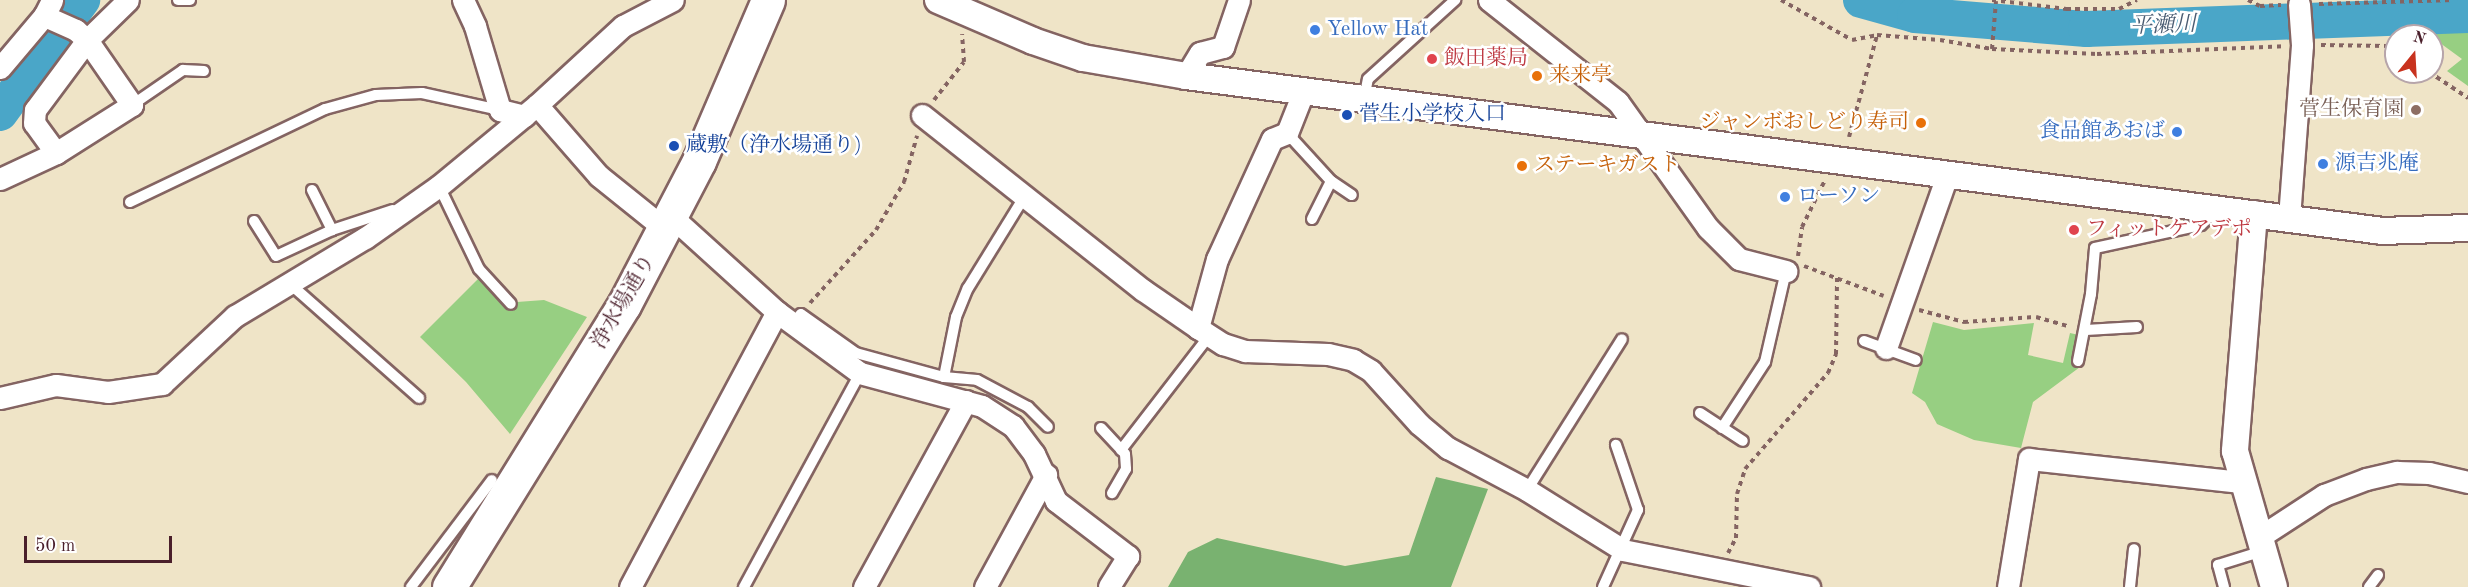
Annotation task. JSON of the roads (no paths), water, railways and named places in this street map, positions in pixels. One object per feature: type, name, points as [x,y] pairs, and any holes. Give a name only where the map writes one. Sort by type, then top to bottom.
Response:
[{"type":"main road","name":"浄水場通り","points":[[458,584],[501,484],[624,305],[668,223],[768,0]]},
{"type":"street","points":[[56,153],[34,123],[34,110],[82,35],[128,0]]},
{"type":"street","points":[[463,0],[475,26],[500,110],[530,110],[599,177],[668,223],[860,373],[982,406],[1013,426],[1025,439],[1046,476],[1056,501],[1128,556],[1109,587]]},
{"type":"street","points":[[0,398],[56,385],[108,392],[162,384],[235,316],[288,282],[365,238],[439,186],[530,110],[622,26],[674,0]]},
{"type":"street","points":[[938,0],[1033,41],[1083,58],[1186,76],[1640,132],[1844,147],[1948,173],[2382,231],[2468,228]]},
{"type":"street","points":[[1186,76],[1200,53],[1223,47],[1239,0]]},
{"type":"street","points":[[1489,0],[1618,102],[1708,228],[1739,259],[1786,272]]},
{"type":"street","points":[[2289,218],[2302,41],[2299,8]]},
{"type":"street","points":[[0,68],[49,11],[82,35],[132,105],[56,153],[0,178]]},
{"type":"street","points":[[1204,332],[1217,259],[1272,138],[1287,133],[1304,90]]},
{"type":"street","points":[[922,115],[1026,195],[1143,290],[1204,332],[1245,351],[1328,354],[1353,360],[1371,371],[1419,424],[1448,448],[1527,490],[1623,550],[1809,587]]},
{"type":"street","points":[[1886,348],[1948,173]]},
{"type":"street","points":[[2254,214],[2235,451],[2242,483],[2274,587]]},
{"type":"street","points":[[630,587],[790,317]]},
{"type":"street","points":[[864,587],[966,401]]},
{"type":"street","points":[[2008,587],[2029,459],[2242,483]]},
{"type":"street","points":[[2260,544],[2324,495],[2366,480],[2397,472],[2429,473],[2468,482]]},
{"type":"street","points":[[985,587],[1046,476]]},
{"type":"lane","points":[[178,0],[190,0]]},
{"type":"lane","points":[[1364,99],[1368,79],[1455,0]]},
{"type":"lane","points":[[132,105],[183,70],[204,71]]},
{"type":"lane","points":[[130,202],[325,109],[376,95],[422,93],[500,110]]},
{"type":"lane","points":[[1287,133],[1331,181],[1353,195]]},
{"type":"lane","points":[[1312,219],[1331,181]]},
{"type":"lane","points":[[439,186],[479,269],[511,304]]},
{"type":"lane","points":[[312,190],[332,230]]},
{"type":"lane","points":[[944,377],[956,317],[968,288],[1026,195]]},
{"type":"lane","points":[[254,221],[276,256],[332,230],[412,205]]},
{"type":"lane","points":[[2078,361],[2086,330],[2095,248],[2200,225],[2217,209]]},
{"type":"lane","points":[[1722,428],[1765,362],[1786,272]]},
{"type":"lane","points":[[288,282],[419,398]]},
{"type":"lane","points":[[790,317],[856,353],[944,377],[977,380],[1004,392],[1048,427]]},
{"type":"lane","points":[[2086,330],[2137,327]]},
{"type":"lane","points":[[1121,450],[1204,332]]},
{"type":"lane","points":[[1527,490],[1622,339]]},
{"type":"lane","points":[[1864,341],[1916,360]]},
{"type":"lane","points":[[744,587],[860,373]]},
{"type":"lane","points":[[1700,413],[1743,441]]},
{"type":"lane","points":[[1101,428],[1121,450],[1126,469],[1112,493]]},
{"type":"lane","points":[[1603,587],[1623,550],[1638,510],[1616,445]]},
{"type":"lane","points":[[411,587],[501,484]]},
{"type":"lane","points":[[2224,587],[2218,565],[2260,544]]},
{"type":"lane","points":[[2130,587],[2134,549]]},
{"type":"lane","points":[[2369,587],[2378,575]]},
{"type":"waterway","name":"平瀬川","points":[[0,113],[82,0]]},
{"type":"waterway","name":"平瀬川","points":[[1861,0],[1915,15],[2086,29],[2468,15]]},
{"type":"place","name":"Yellow Hat","points":[[1315,30]]},
{"type":"place","name":"飯田薬局","points":[[1432,59]]},
{"type":"place","name":"来来亭","points":[[1537,76]]},
{"type":"place","name":"菅生保育園","points":[[2416,110]]},
{"type":"place","name":"菅生小学校入口","points":[[1347,115]]},
{"type":"place","name":"ジャンボおしどり寿司","points":[[1921,123]]},
{"type":"place","name":"食品館あおば","points":[[2177,132]]},
{"type":"place","name":"蔵敷（浄水場通り)","points":[[674,146]]},
{"type":"place","name":"源吉兆庵","points":[[2323,164]]},
{"type":"place","name":"ステーキガスト","points":[[1522,166]]},
{"type":"place","name":"ローソン","points":[[1785,197]]},
{"type":"place","name":"フィットケアデポ","points":[[2074,230]]}]
